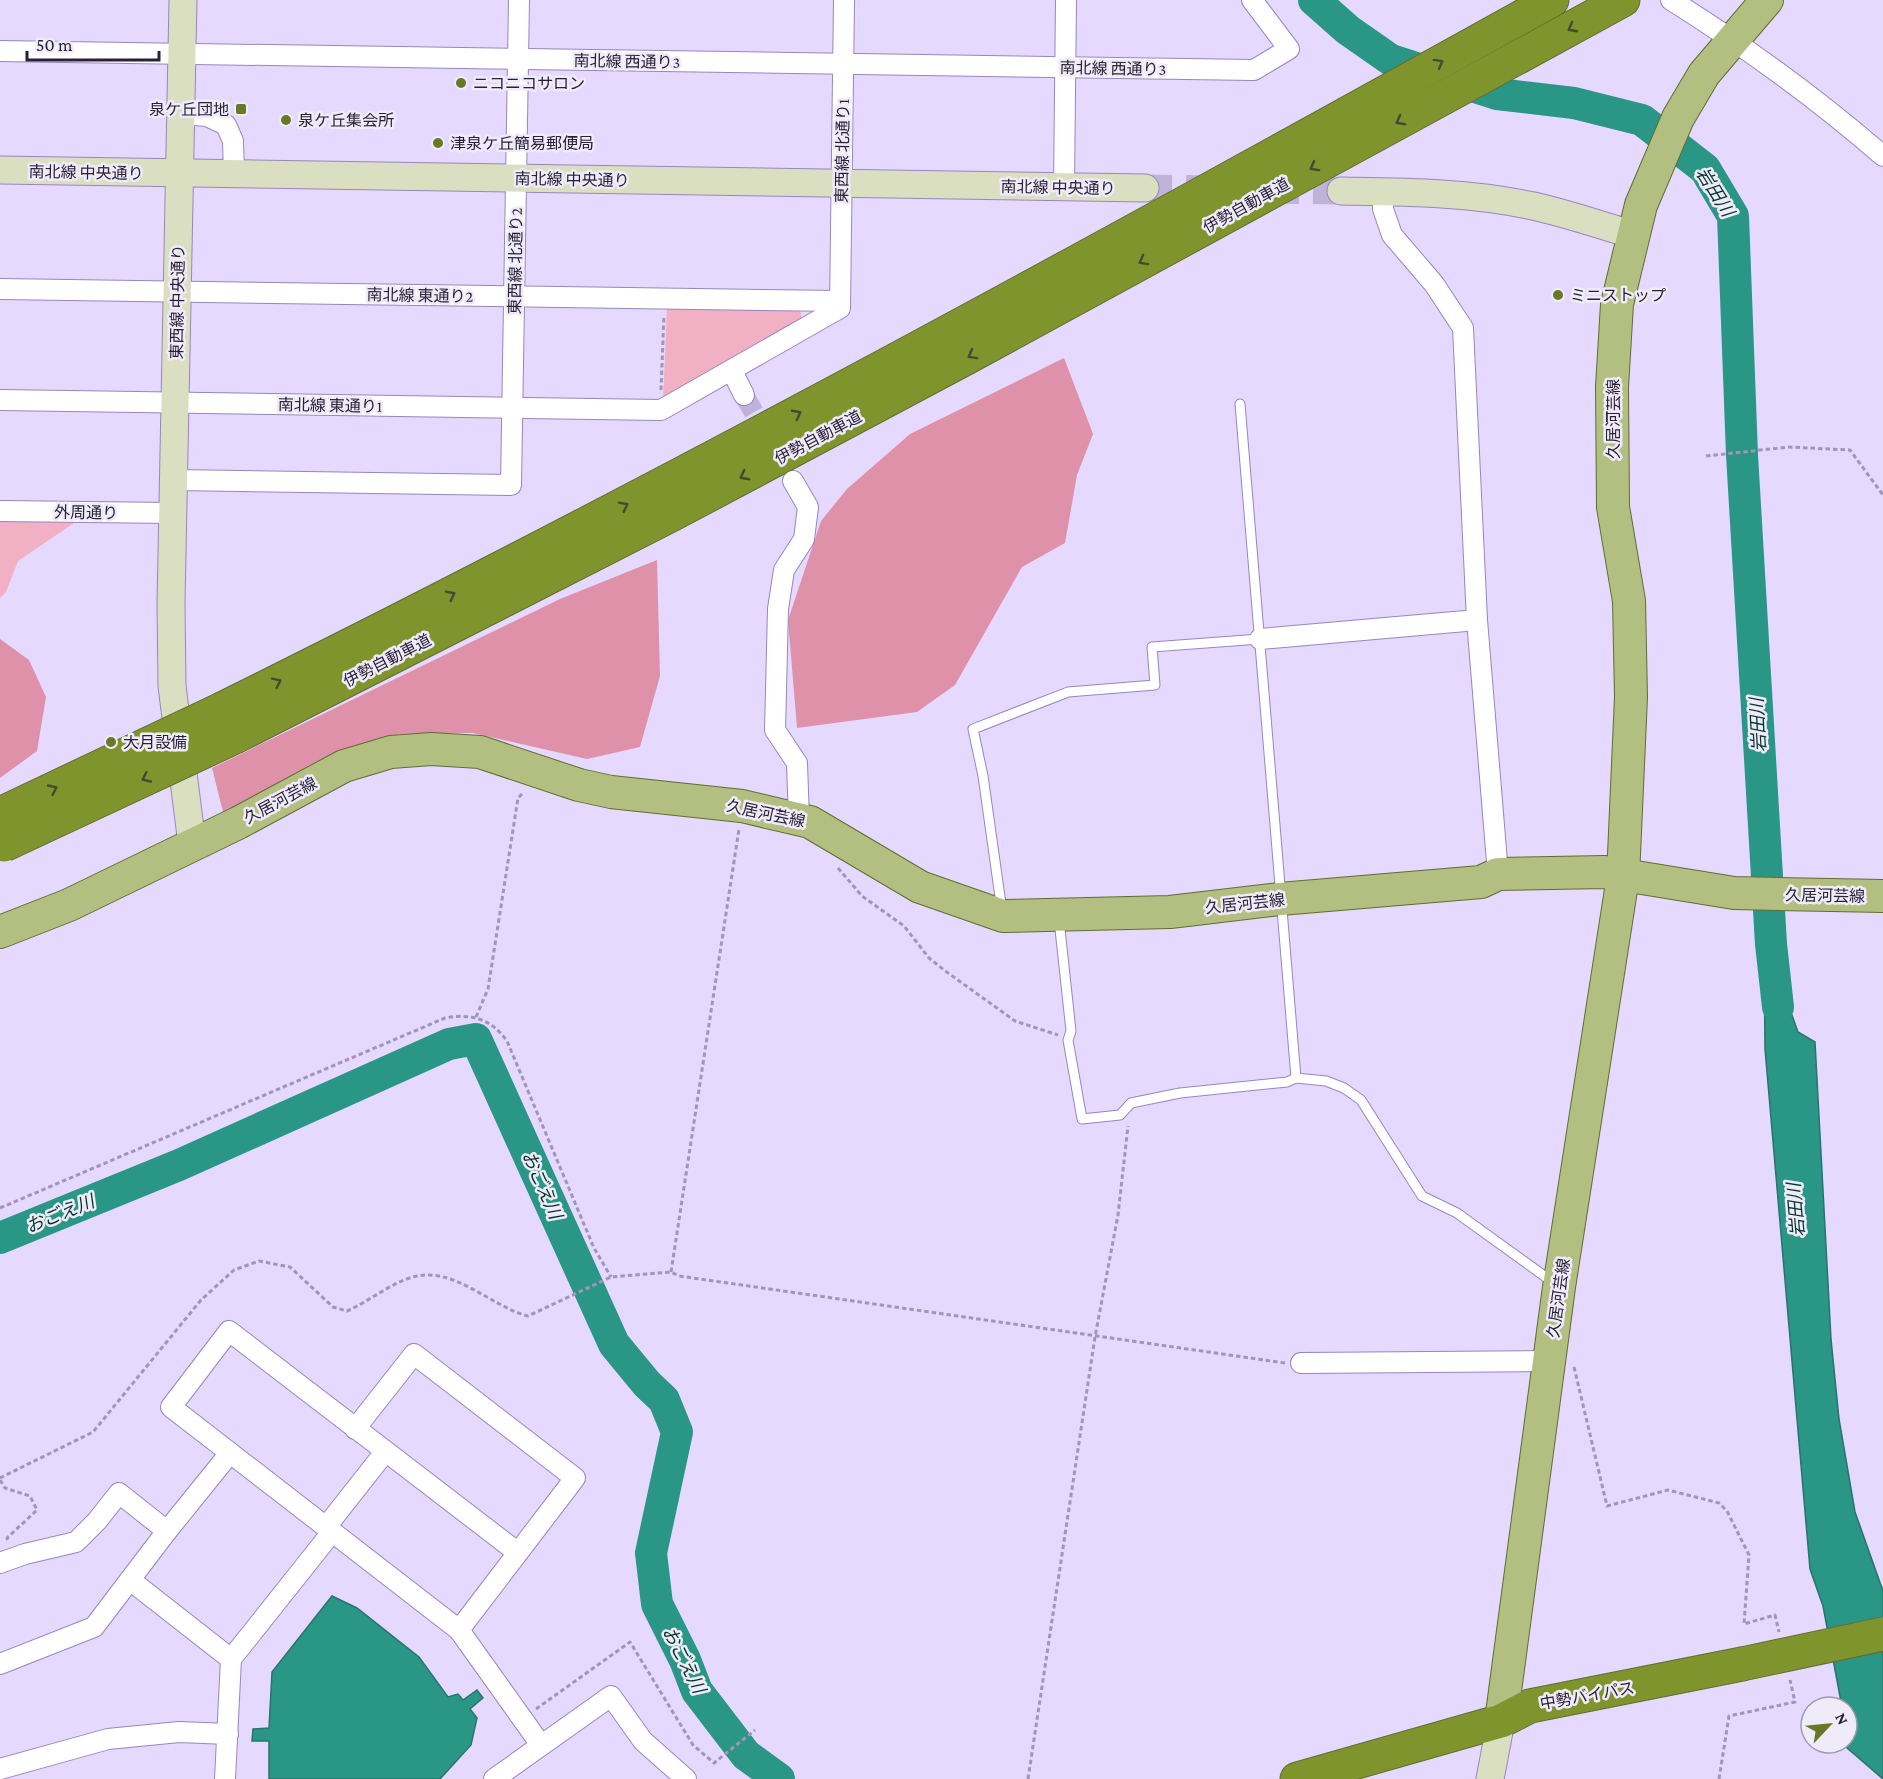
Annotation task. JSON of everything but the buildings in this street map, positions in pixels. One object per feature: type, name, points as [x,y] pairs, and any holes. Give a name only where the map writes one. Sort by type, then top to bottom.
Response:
[{"type":"highway","name":"伊勢自動車道","points":[[1358,125],[1552,0]]},
{"type":"highway","name":"伊勢自動車道","points":[[1,835],[231,722],[669,482],[954,331],[1358,125],[1623,0]]},
{"type":"highway","name":"中勢バイパス","points":[[1297,1779],[1500,1721],[1530,1706],[1883,1634]]},
{"type":"main road","name":"久居河芸線","points":[[1500,1721],[1561,1360],[1559,1287],[1623,877],[1631,696],[1629,601],[1613,507],[1612,387],[1617,304],[1641,205],[1678,118],[1704,74],[1767,0]]},
{"type":"main road","name":"久居河芸線","points":[[0,932],[69,905],[344,766],[391,752],[421,750],[480,752],[579,785],[611,792],[742,806],[810,822],[920,887],[1003,916],[1170,912],[1280,899],[1481,882],[1498,874],[1605,872],[1623,877],[1734,893],[1883,896]]},
{"type":"street","name":"東西線 中央通り","points":[[183,0],[171,604],[172,686],[192,844]]},
{"type":"street","name":"東西線 北通り2","points":[[174,480],[511,485],[519,0]]},
{"type":"street","name":"東西線 北通り1","points":[[840,302],[844,0]]},
{"type":"street","points":[[1064,187],[1066,0]]},
{"type":"street","name":"南北線 西通り3","points":[[0,51],[1254,70],[1289,49],[1252,0]]},
{"type":"street","points":[[1671,0],[1727,47],[1826,107],[1883,156]]},
{"type":"street","points":[[181,114],[207,116],[226,124],[233,141],[234,174]]},
{"type":"street","name":"南北線 中央通り","points":[[0,170],[1145,188]]},
{"type":"street","points":[[1341,191],[1436,193],[1502,200],[1531,205],[1634,235]]},
{"type":"street","points":[[1383,192],[1383,209],[1392,235],[1434,284],[1463,328],[1478,620],[1498,874]]},
{"type":"street","name":"南北線 東通り2","points":[[0,288],[840,302]]},
{"type":"street","points":[[660,410],[840,308],[840,302]]},
{"type":"street","points":[[732,371],[744,395]]},
{"type":"street","name":"南北線 東通り1","points":[[0,400],[660,410]]},
{"type":"street","points":[[793,481],[808,507],[804,539],[784,570],[778,609],[775,730],[797,763],[799,820]]},
{"type":"street","name":"外周通り","points":[[0,512],[173,513]]},
{"type":"street","points":[[1260,639],[1478,620]]},
{"type":"street","points":[[518,1552],[229,1330],[171,1407],[459,1630],[541,1745]]},
{"type":"street","points":[[355,1429],[414,1354],[575,1478],[459,1630]]},
{"type":"street","points":[[1301,1363],[1561,1360]]},
{"type":"street","points":[[225,1779],[231,1659],[385,1452]]},
{"type":"street","points":[[0,1664],[94,1627],[230,1453]]},
{"type":"street","points":[[7,1560],[76,1542],[97,1521],[119,1493],[167,1531]]},
{"type":"street","points":[[129,1580],[231,1659]]},
{"type":"street","points":[[494,1779],[611,1696],[643,1741],[686,1779]]},
{"type":"street","points":[[1490,1779],[1500,1721]]},
{"type":"street","points":[[0,1769],[108,1739],[179,1732],[228,1734]]},
{"type":"lane","points":[[1240,404],[1296,1078]]},
{"type":"lane","points":[[1003,916],[983,776],[973,729],[1068,692],[1155,685],[1152,647],[1260,639]]},
{"type":"lane","points":[[1058,915],[1071,1031],[1068,1040],[1082,1119],[1120,1115],[1131,1103],[1201,1090],[1287,1082],[1296,1078],[1326,1081],[1344,1088],[1361,1100],[1422,1196],[1457,1213],[1559,1287]]},
{"type":"path","points":[[660,410],[665,299]]},
{"type":"path","points":[[1706,456],[1789,447],[1850,450],[1883,495]]},
{"type":"path","points":[[519,787],[524,792],[536,794]]},
{"type":"path","points":[[476,1017],[488,989],[519,798],[524,792]]},
{"type":"path","points":[[671,1272],[739,825],[745,826]]},
{"type":"path","points":[[834,863],[862,896],[904,927],[929,958],[944,970],[1016,1021],[1068,1040]]},
{"type":"path","points":[[0,1208],[445,1018],[459,1015],[476,1017],[495,1027],[507,1041],[594,1248],[611,1277]]},
{"type":"path","points":[[1028,1779],[1095,1337],[1118,1215],[1131,1103]]},
{"type":"path","points":[[7,1560],[7,1538],[37,1509],[30,1496],[5,1488],[0,1479],[93,1432],[201,1300],[228,1273],[248,1264],[269,1261],[290,1267],[333,1307],[347,1311],[411,1278],[428,1275],[451,1279],[516,1313],[528,1316],[611,1277],[671,1272],[679,1276],[1095,1337],[1277,1363],[1301,1363]]},
{"type":"path","points":[[1561,1360],[1607,1506],[1668,1490],[1719,1503],[1727,1511],[1749,1555],[1744,1624],[1775,1615],[1780,1637]]},
{"type":"path","points":[[1719,1779],[1729,1716],[1795,1702],[1788,1670]]},
{"type":"path","points":[[714,1763],[755,1730]]},
{"type":"shaded area","points":[[667,307],[800,309],[802,321],[663,401]]},
{"type":"shaded area","points":[[1064,358],[1093,434],[1077,475],[1065,543],[1022,567],[955,685],[917,712],[797,728],[788,620],[821,521],[847,489],[910,434]]},
{"type":"shaded area","points":[[0,520],[77,521],[18,561],[6,592],[0,598]]},
{"type":"shaded area","points":[[657,560],[660,676],[640,747],[587,759],[473,733],[399,734],[223,812],[212,768],[560,599]]},
{"type":"shaded area","points":[[0,639],[29,660],[46,697],[37,751],[0,778]]},
{"type":"water","points":[[1764,937],[1798,1032],[1815,1042],[1831,1339],[1839,1419],[1855,1512],[1883,1591],[1883,1779],[1855,1755],[1859,1755],[1859,1695],[1840,1695],[1823,1606],[1810,1569],[1765,1049]]},
{"type":"water","points":[[332,1596],[357,1608],[419,1657],[448,1697],[458,1694],[463,1700],[477,1690],[483,1698],[470,1709],[477,1718],[471,1745],[440,1779],[269,1779],[269,1741],[252,1741],[253,1729],[269,1728],[272,1672]]},
{"type":"waterway","name":"岩田川","points":[[1314,0],[1348,30],[1391,60],[1497,94],[1574,103],[1642,120],[1705,169],[1733,216],[1742,455],[1771,944],[1778,1007]]},
{"type":"waterway","name":"おごえ川","points":[[0,1238],[179,1165],[449,1044],[476,1039],[614,1344],[647,1384],[664,1400],[677,1432],[651,1553],[657,1604],[685,1660],[697,1691],[746,1755],[779,1779]]},
{"type":"tunnel","points":[[1145,188],[1212,189]]},
{"type":"tunnel","points":[[1272,190],[1341,191]]},
{"type":"tunnel","points":[[744,395],[768,437]]},
{"type":"place","name":"ニコニコサロン","points":[[461,83]]},
{"type":"place","name":"泉ケ丘団地","points":[[241,109]]},
{"type":"place","name":"泉ケ丘集会所","points":[[286,120]]},
{"type":"place","name":"津泉ケ丘簡易郵便局","points":[[438,143]]},
{"type":"place","name":"ミニストップ","points":[[1558,295]]},
{"type":"place","name":"大月設備","points":[[111,742]]}]
